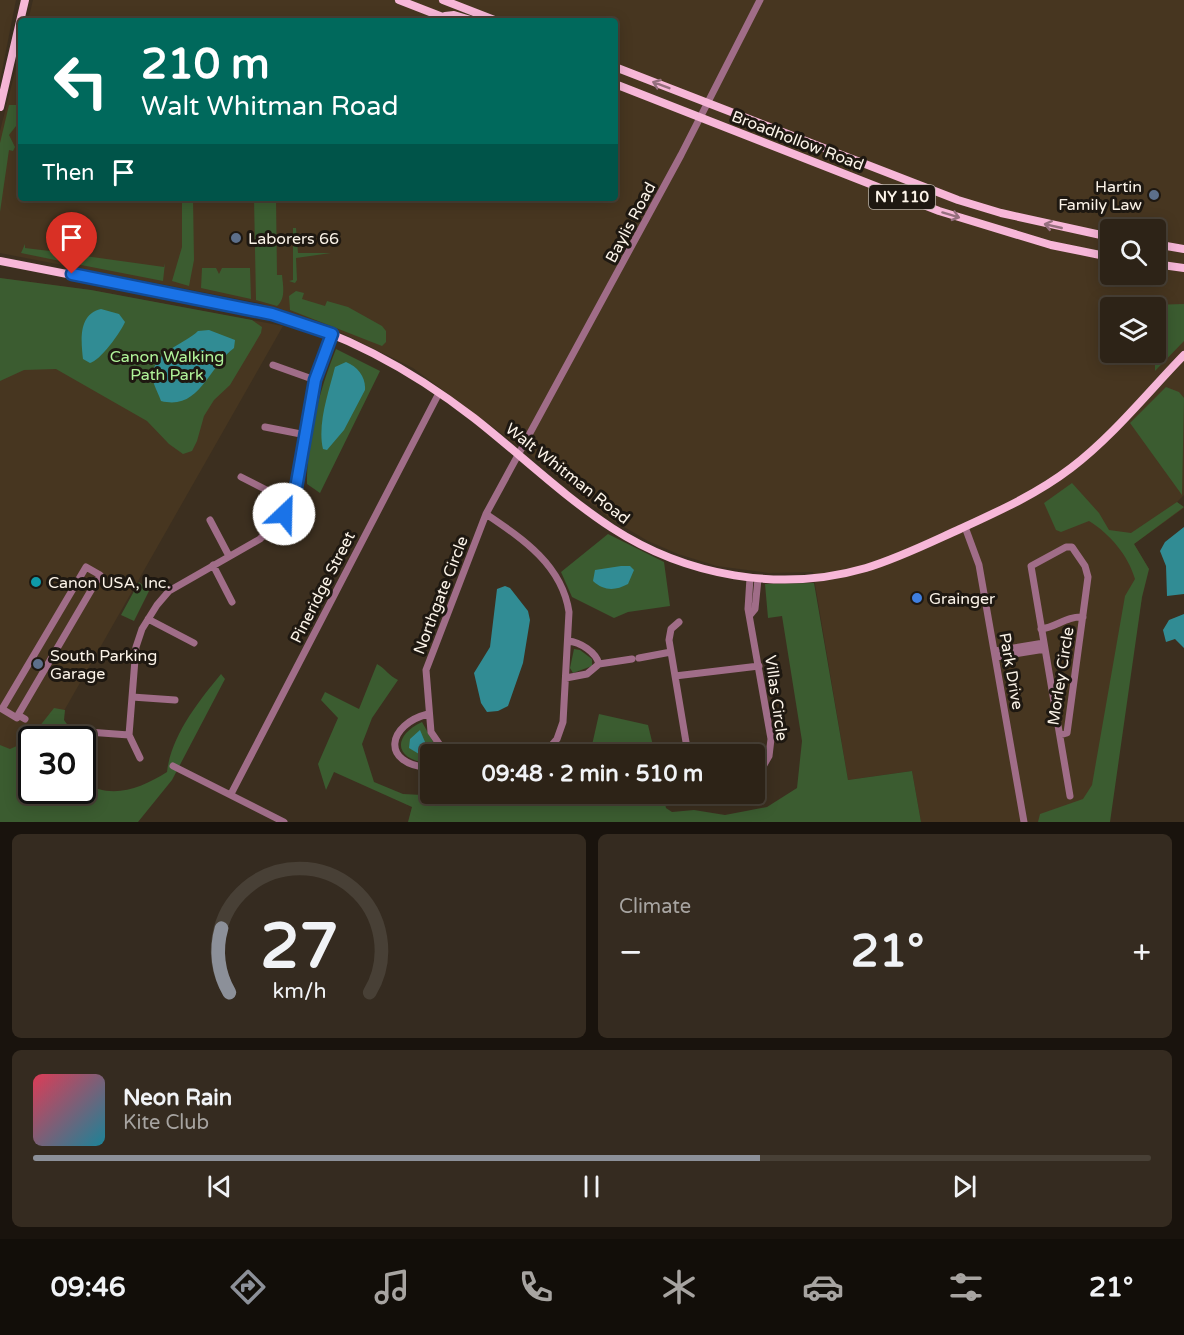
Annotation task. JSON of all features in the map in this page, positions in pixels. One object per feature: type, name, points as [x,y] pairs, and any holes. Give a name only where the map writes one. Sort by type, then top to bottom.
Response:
[{"type":"main road","points":[[21,18],[25,0]]},
{"type":"main road","points":[[399,0],[446,18]]},
{"type":"main road","points":[[443,0],[489,18]]},
{"type":"main road","points":[[442,16],[454,15],[464,18]]},
{"type":"main road","points":[[0,107],[18,30]]},
{"type":"main road","name":"Broadhollow Road","points":[[618,68],[958,200],[1011,216],[1100,235]]},
{"type":"main road","name":"Broadhollow Road","points":[[618,85],[939,211],[1051,245],[1100,255]]},
{"type":"main road","points":[[1166,246],[1184,249]]},
{"type":"main road","name":"Walt Whitman Road","points":[[0,261],[223,303],[281,317],[332,334],[400,366],[440,393],[603,522],[644,547],[687,564],[754,578],[811,578],[858,570],[891,560],[1028,497],[1071,468],[1106,436],[1184,355]]},
{"type":"main road","points":[[0,266],[16,264]]},
{"type":"main road","points":[[1166,266],[1184,268]]},
{"type":"street","name":"Baylis Road","points":[[519,455],[700,118],[760,0]]},
{"type":"street","points":[[140,758],[129,735],[136,647],[148,619],[169,591],[271,530],[290,502],[296,488],[315,380],[332,334]]},
{"type":"street","points":[[273,365],[315,380]]},
{"type":"street","name":"Pineridge Street","points":[[231,794],[440,393]]},
{"type":"street","points":[[265,427],[306,435]]},
{"type":"street","name":"Northgate Circle","points":[[438,744],[433,738],[428,714],[426,680],[429,660],[486,514],[519,455]]},
{"type":"street","points":[[242,477],[290,502]]},
{"type":"street","points":[[486,514],[543,559],[559,578],[568,605],[566,678],[561,732],[552,744]]},
{"type":"street","points":[[210,520],[229,556]]},
{"type":"street","name":"Park Drive","points":[[965,527],[979,565],[1024,822]]},
{"type":"street","name":"Morley Circle","points":[[1060,735],[1067,734],[1088,577],[1072,547],[1066,547],[1031,566],[1070,796]]},
{"type":"street","points":[[213,565],[232,602]]},
{"type":"street","points":[[86,567],[100,575],[22,717],[17,718],[2,710],[86,567]]},
{"type":"street","name":"Villas Circle","points":[[754,578],[747,603],[771,739],[770,756],[765,764]]},
{"type":"street","name":"Morley Circle","points":[[1041,629],[1050,628],[1068,618],[1083,617]]},
{"type":"street","points":[[148,619],[194,643]]},
{"type":"street","points":[[678,622],[671,629],[669,640],[686,744]]},
{"type":"street","points":[[568,641],[584,647],[596,656],[599,664]]},
{"type":"street","name":"Morley Circle","points":[[995,654],[1044,646]]},
{"type":"street","points":[[566,678],[587,674],[599,664],[671,652]]},
{"type":"street","points":[[675,676],[759,666]]},
{"type":"street","points":[[132,697],[175,700]]},
{"type":"street","points":[[420,766],[404,762],[395,751],[395,743],[402,730],[412,721],[428,714]]},
{"type":"street","points":[[96,733],[129,735]]},
{"type":"street","points":[[174,766],[284,822]]},
{"type":"shaded area","points":[[0,0],[16,0],[0,81]]},
{"type":"shaded area","points":[[33,0],[1184,0],[1184,495],[1177,502],[1184,508],[1134,544],[1149,569],[1142,597],[1107,822],[921,822],[912,771],[848,780],[813,572],[769,573],[717,566],[678,554],[648,541],[612,520],[532,456],[413,368],[344,334],[259,303],[0,253],[0,131],[18,60],[18,201],[618,201],[618,18],[29,18]]},
{"type":"shaded area","points":[[0,278],[91,290],[283,326],[55,726],[18,726],[18,770],[0,808]]},
{"type":"green space","points":[[9,105],[18,105],[16,126],[9,135],[15,147],[13,151],[9,150],[0,212],[0,143]]},
{"type":"green space","points":[[182,201],[193,201],[194,260],[189,286],[172,281],[182,247]]},
{"type":"green space","points":[[254,201],[276,201],[277,275],[282,275],[283,296],[277,306],[256,300]]},
{"type":"green space","points":[[293,228],[296,228],[298,253],[331,253],[296,258],[297,280],[295,283],[289,281],[293,280]]},
{"type":"green space","points":[[25,244],[25,248],[58,252],[60,248],[72,249],[70,263],[21,253]]},
{"type":"green space","points":[[85,252],[85,256],[164,267],[165,263],[163,281],[76,264],[79,256]]},
{"type":"green space","points":[[202,268],[216,268],[219,274],[222,268],[250,268],[251,299],[201,288]]},
{"type":"green space","name":"Canon Walking Path Park","points":[[0,278],[91,290],[252,320],[262,327],[261,333],[230,385],[214,400],[204,416],[192,451],[183,454],[169,444],[147,421],[56,369],[24,370],[0,381]]},
{"type":"green space","points":[[296,291],[304,293],[302,299],[325,306],[327,301],[348,307],[382,326],[386,331],[386,342],[382,346],[290,310],[289,296]]},
{"type":"green space","points":[[1184,304],[1184,341],[1166,360],[1166,305]]},
{"type":"green space","points":[[336,349],[380,371],[320,493],[307,484],[309,449],[319,398]]},
{"type":"green space","points":[[1155,363],[1163,363],[1155,371]]},
{"type":"green space","points":[[1166,387],[1179,392],[1184,398],[1182,495],[1130,423]]},
{"type":"green space","points":[[1072,483],[1099,513],[1109,530],[1131,533],[1177,502],[1184,507],[1134,544],[1149,569],[1142,597],[1110,822],[1038,822],[1040,814],[1083,799],[1092,785],[1125,596],[1135,579],[1128,562],[1117,546],[1089,521],[1061,532],[1056,530],[1044,503]]},
{"type":"green space","points":[[608,534],[664,562],[670,606],[628,612],[614,618],[572,597],[561,572]]},
{"type":"green space","points":[[139,582],[149,591],[134,621],[121,615]]},
{"type":"green space","points":[[814,583],[848,780],[912,771],[921,822],[408,822],[412,807],[334,772],[326,790],[318,764],[338,718],[321,700],[325,692],[359,709],[377,664],[398,680],[372,718],[362,744],[374,782],[403,794],[420,795],[420,804],[665,804],[666,808],[672,812],[694,810],[725,815],[767,807],[797,788],[802,741],[782,616],[768,618],[765,584]]},
{"type":"green space","points":[[574,649],[580,650],[592,659],[592,666],[573,673],[570,668]]},
{"type":"green space","points":[[221,674],[225,679],[172,780],[138,822],[0,822],[0,745],[10,749],[18,745],[18,804],[96,804],[96,788],[115,791],[125,790],[146,783],[167,772],[174,745],[195,708]]},
{"type":"green space","points":[[54,708],[65,710],[64,720],[68,726],[40,726]]},
{"type":"green space","points":[[599,714],[648,725],[653,744],[592,744]]},
{"type":"green space","points":[[422,722],[434,744],[420,744],[420,762],[408,757],[401,747],[402,740],[412,728]]},
{"type":"water","points":[[101,309],[119,314],[125,322],[104,352],[90,363],[83,359],[83,329],[88,316]]},
{"type":"water","points":[[209,330],[235,340],[234,348],[194,394],[185,400],[161,401],[154,384],[155,365],[167,352],[198,331]]},
{"type":"water","points":[[346,362],[360,373],[365,390],[344,430],[327,450],[323,449],[322,439],[324,408],[335,367]]},
{"type":"water","points":[[1184,527],[1184,594],[1167,596],[1166,566],[1160,551],[1165,542]]},
{"type":"water","points":[[630,566],[634,570],[628,584],[610,589],[601,587],[593,581],[595,570]]},
{"type":"water","points":[[505,586],[510,588],[528,611],[530,620],[523,663],[508,706],[498,711],[487,712],[481,703],[474,673],[490,647],[497,589]]},
{"type":"water","points":[[1184,614],[1184,648],[1175,639],[1166,642],[1163,630],[1169,620]]},
{"type":"water","points":[[420,730],[426,744],[420,744],[420,754],[409,748],[410,739]]},
{"type":"place","name":"Hartin Family Law","points":[[1154,195]]},
{"type":"place","name":"Laborers 66","points":[[236,238]]},
{"type":"place","name":"Canon USA, Inc.","points":[[36,582]]},
{"type":"place","name":"Grainger","points":[[917,598]]},
{"type":"place","name":"South Parking Garage","points":[[38,664]]},
{"type":"route","points":[[72,274],[272,314],[332,334],[315,380],[296,488],[284,514]]}]
